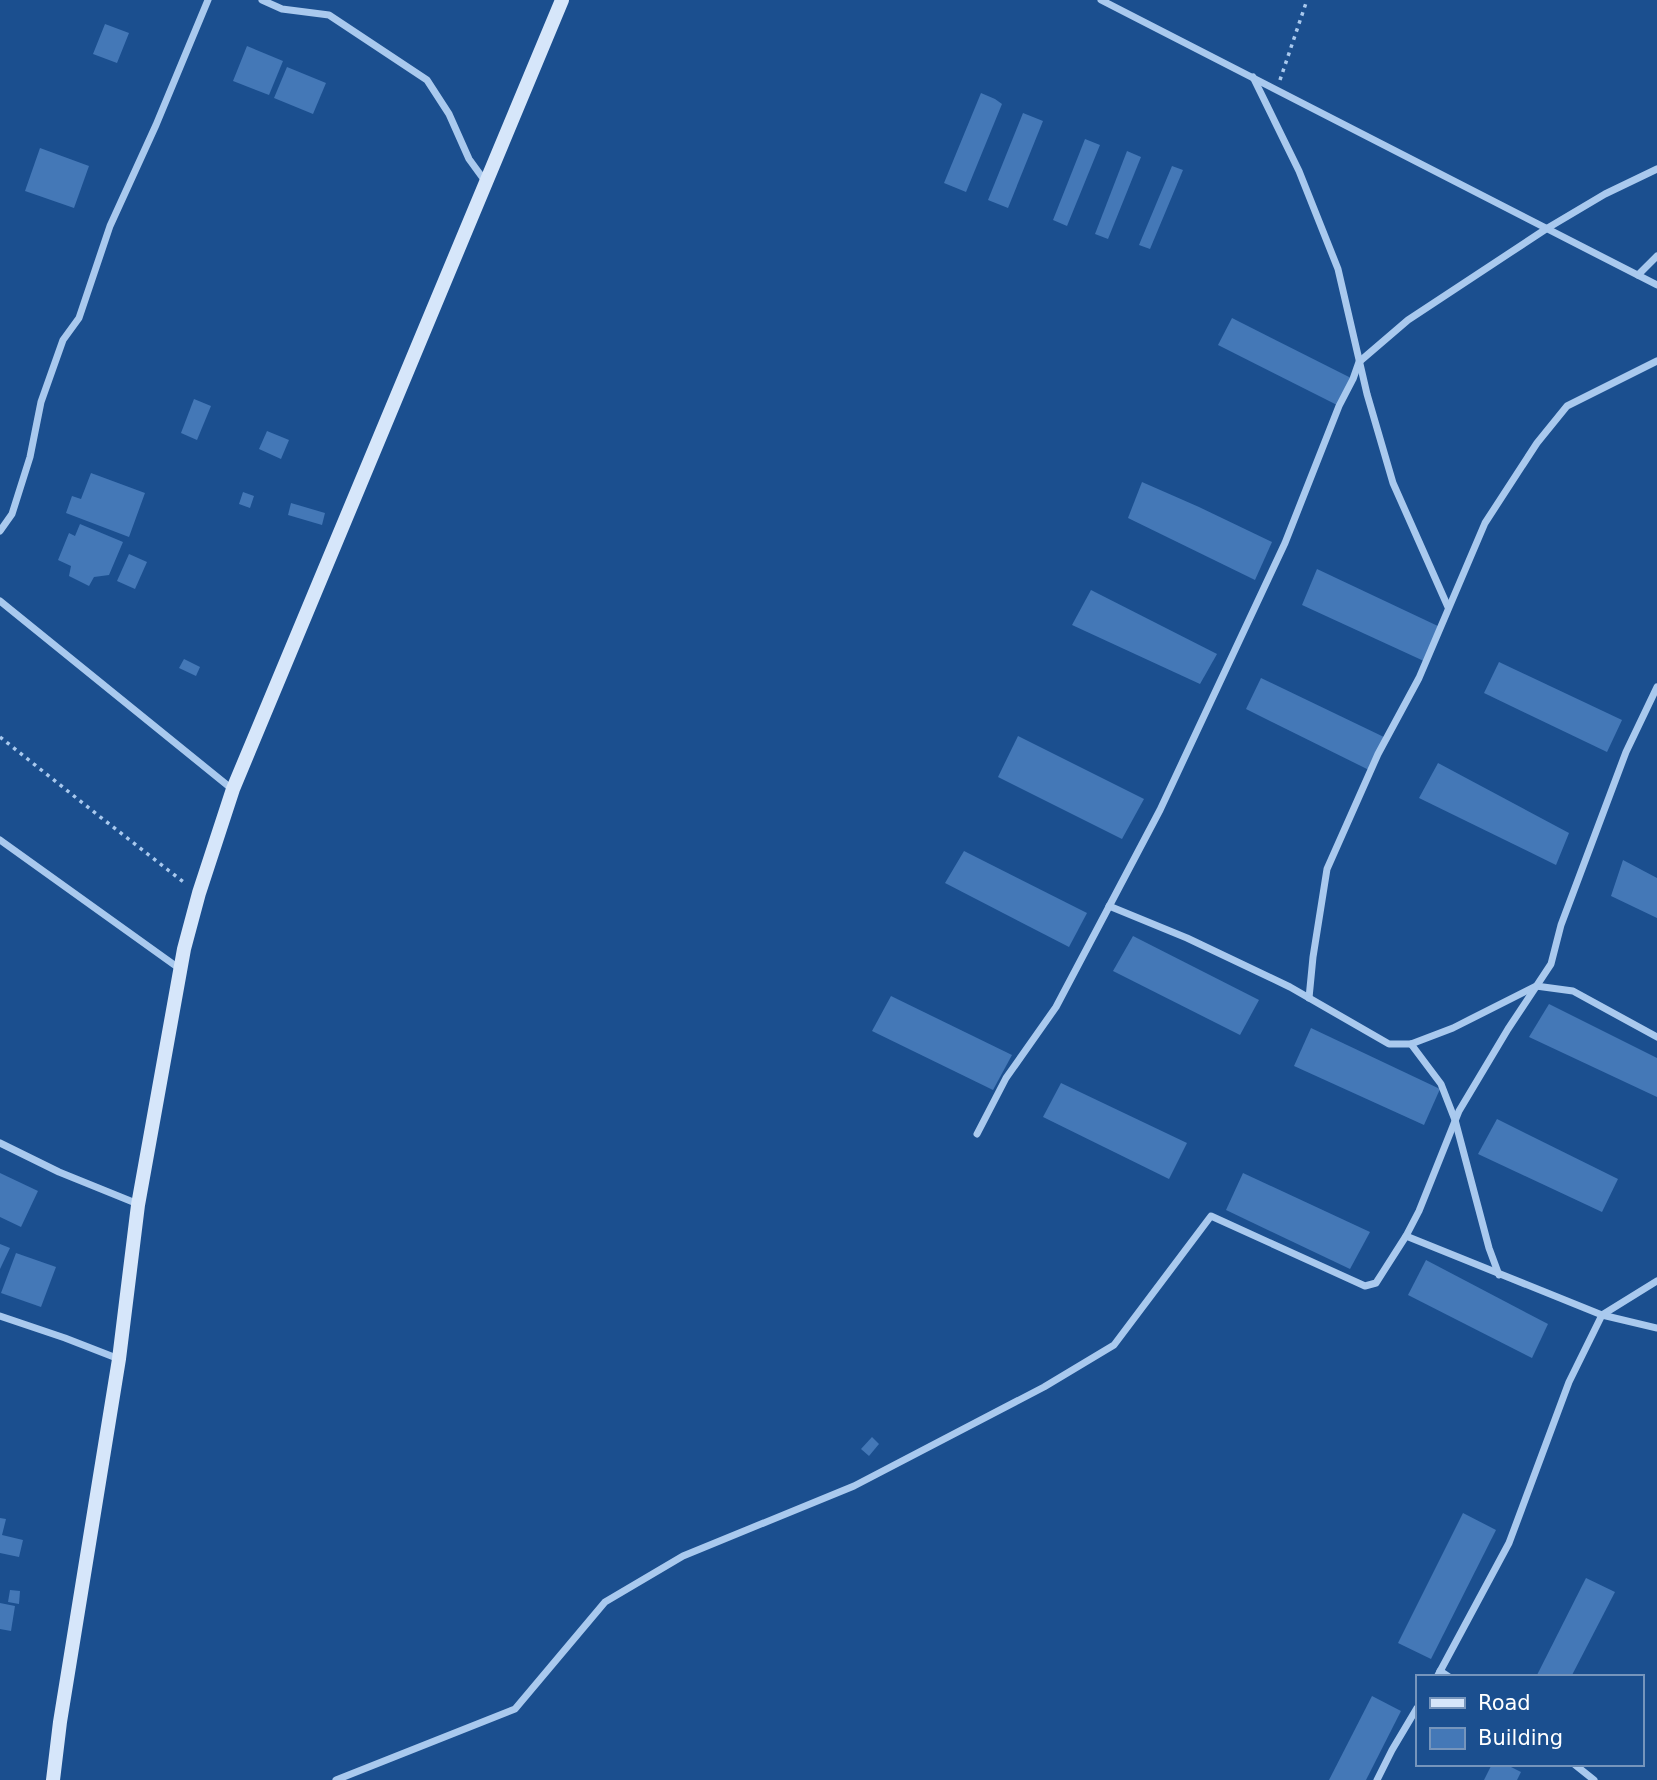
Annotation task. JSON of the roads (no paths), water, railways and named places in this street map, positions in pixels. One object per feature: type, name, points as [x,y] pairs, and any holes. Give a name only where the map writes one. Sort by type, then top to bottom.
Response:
[{"type":"main road","points":[[52,1780],[118,1359],[138,1205],[181,969],[199,893],[233,789],[562,0]]},
{"type":"street","points":[[0,531],[12,514],[30,457],[41,402],[63,340],[79,318],[110,226],[208,0]]},
{"type":"street","points":[[262,0],[282,9],[329,15],[427,80],[449,114],[469,159],[485,182]]},
{"type":"street","points":[[1101,0],[1657,285]]},
{"type":"street","points":[[1253,77],[1298,171],[1338,269],[1367,394],[1393,483],[1448,607]]},
{"type":"street","points":[[977,1134],[1006,1078],[1056,1007],[1160,810],[1285,543],[1359,362],[1408,320],[1546,229],[1605,194],[1657,169]]},
{"type":"street","points":[[1638,275],[1657,256]]},
{"type":"street","points":[[1309,998],[1327,869],[1378,754],[1419,678],[1485,523],[1537,443],[1567,406],[1657,361]]},
{"type":"street","points":[[0,601],[233,789]]},
{"type":"street","points":[[337,1780],[515,1709],[605,1602],[683,1556],[854,1486],[1044,1387],[1114,1345],[1211,1216],[1365,1286],[1376,1283],[1419,1211],[1459,1111],[1551,964],[1561,925],[1617,775],[1657,687]]},
{"type":"street","points":[[0,840],[181,969]]},
{"type":"street","points":[[1109,906],[1186,938],[1309,998],[1389,1044],[1411,1044],[1453,1028],[1536,986],[1573,991],[1657,1037]]},
{"type":"street","points":[[1411,1044],[1441,1084],[1455,1120],[1489,1248],[1499,1275]]},
{"type":"street","points":[[0,1143],[59,1172],[138,1205]]},
{"type":"street","points":[[1406,1236],[1602,1315],[1657,1328]]},
{"type":"street","points":[[1438,1674],[1509,1543],[1569,1382],[1602,1315],[1657,1281]]},
{"type":"street","points":[[0,1316],[118,1359]]},
{"type":"street","points":[[1377,1780],[1416,1711]]},
{"type":"street","points":[[1576,1766],[1594,1780]]}]
